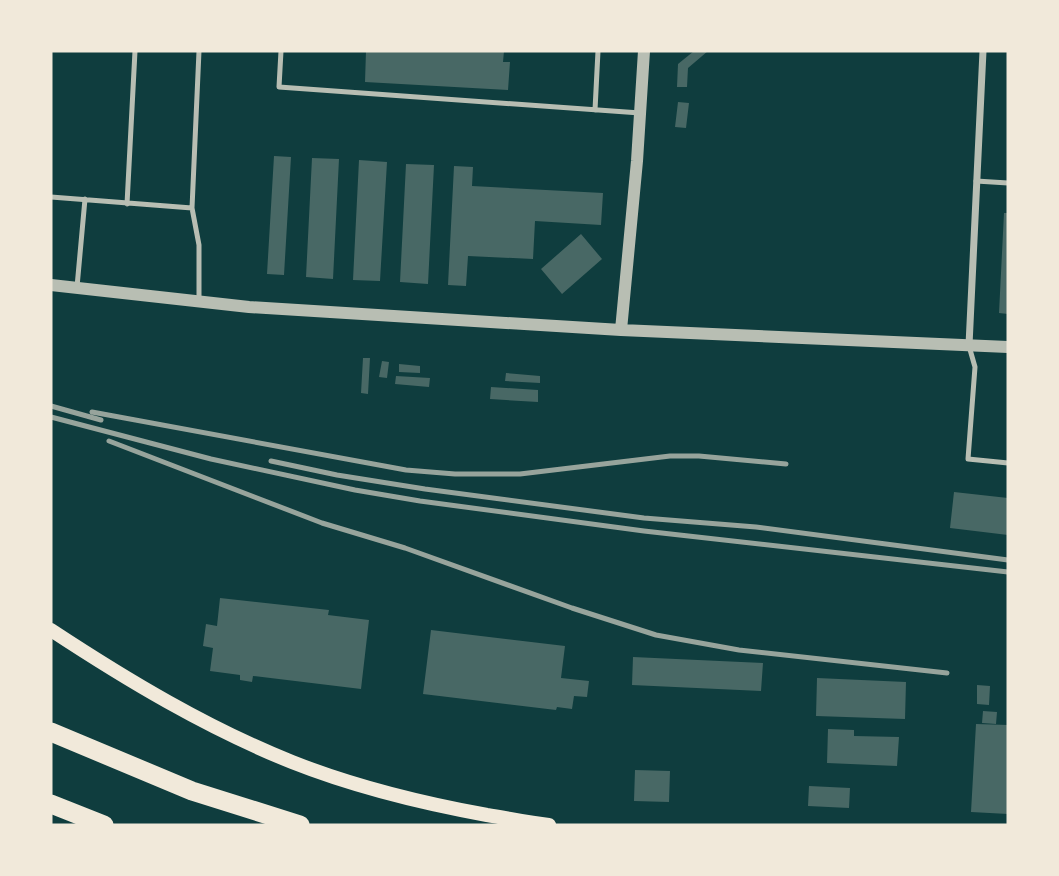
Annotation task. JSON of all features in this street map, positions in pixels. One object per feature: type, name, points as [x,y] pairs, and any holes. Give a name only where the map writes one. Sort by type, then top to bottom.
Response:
[{"type":"highway","points":[[51,732],[192,791],[300,825]]},
{"type":"highway","points":[[52,804],[84,825]]},
{"type":"highway","points":[[52,804],[104,825]]},
{"type":"main road","points":[[51,629],[100,663],[197,718],[292,762],[448,808],[549,825]]},
{"type":"street","points":[[621,330],[644,51]]},
{"type":"street","points":[[968,345],[983,51]]},
{"type":"street","points":[[51,285],[200,302],[621,330],[1008,347]]},
{"type":"lane","points":[[127,204],[135,51]]},
{"type":"lane","points":[[199,51],[192,208],[200,244],[200,302]]},
{"type":"lane","points":[[281,51],[279,87],[640,113]]},
{"type":"lane","points":[[595,110],[598,51]]},
{"type":"lane","points":[[976,181],[1008,183]]},
{"type":"lane","points":[[51,197],[192,208]]},
{"type":"lane","points":[[77,288],[85,200]]},
{"type":"lane","points":[[968,345],[975,368],[968,459],[1008,464]]},
{"type":"building","points":[[366,51],[504,51],[503,62],[510,62],[508,90],[365,82]]},
{"type":"building","points":[[694,51],[708,51],[688,68],[687,87],[677,87],[678,64]]},
{"type":"building","points":[[678,102],[689,103],[686,128],[675,127]]},
{"type":"building","points":[[274,156],[291,157],[284,275],[267,274]]},
{"type":"building","points":[[312,158],[339,159],[333,279],[306,277]]},
{"type":"building","points":[[359,160],[387,162],[380,281],[353,280]]},
{"type":"building","points":[[406,164],[434,165],[428,284],[400,282]]},
{"type":"building","points":[[454,166],[473,167],[472,186],[603,193],[601,225],[535,221],[533,259],[468,256],[466,286],[448,285]]},
{"type":"building","points":[[1004,213],[1008,213],[1008,314],[999,313]]},
{"type":"building","points":[[581,234],[602,259],[562,294],[541,269]]},
{"type":"building","points":[[363,358],[370,358],[368,394],[361,393]]},
{"type":"building","points":[[382,361],[389,362],[387,378],[379,377]]},
{"type":"building","points":[[399,364],[420,366],[420,373],[399,372]]},
{"type":"building","points":[[506,373],[540,376],[540,383],[505,381]]},
{"type":"building","points":[[396,376],[430,378],[429,387],[395,384]]},
{"type":"building","points":[[491,387],[538,390],[538,402],[490,399]]},
{"type":"building","points":[[954,492],[1008,498],[1008,535],[950,528]]},
{"type":"building","points":[[220,598],[329,610],[328,615],[369,620],[361,689],[253,676],[252,682],[240,680],[240,675],[210,671],[213,648],[203,646],[206,624],[217,626]]},
{"type":"building","points":[[431,630],[565,646],[561,678],[589,681],[587,697],[574,696],[572,709],[557,707],[556,710],[423,694]]},
{"type":"building","points":[[633,657],[763,663],[761,691],[632,685]]},
{"type":"building","points":[[817,678],[906,682],[905,719],[816,716]]},
{"type":"building","points":[[977,685],[990,686],[989,705],[977,704]]},
{"type":"building","points":[[983,711],[997,712],[996,724],[982,723]]},
{"type":"building","points":[[976,724],[1008,725],[1008,814],[971,812]]},
{"type":"building","points":[[828,729],[854,730],[854,736],[899,737],[897,766],[827,763]]},
{"type":"building","points":[[635,770],[670,771],[669,802],[634,801]]},
{"type":"building","points":[[809,786],[850,788],[849,808],[808,806]]},
{"type":"railway","points":[[51,406],[101,420]]},
{"type":"railway","points":[[92,412],[406,470],[455,474],[520,474],[670,456],[786,464]]},
{"type":"railway","points":[[51,417],[211,459],[420,501],[644,531],[1008,572]]},
{"type":"railway","points":[[109,441],[322,523],[405,548],[656,635],[739,650],[947,673]]},
{"type":"railway","points":[[271,461],[425,489],[644,518],[756,527],[1008,560]]}]
